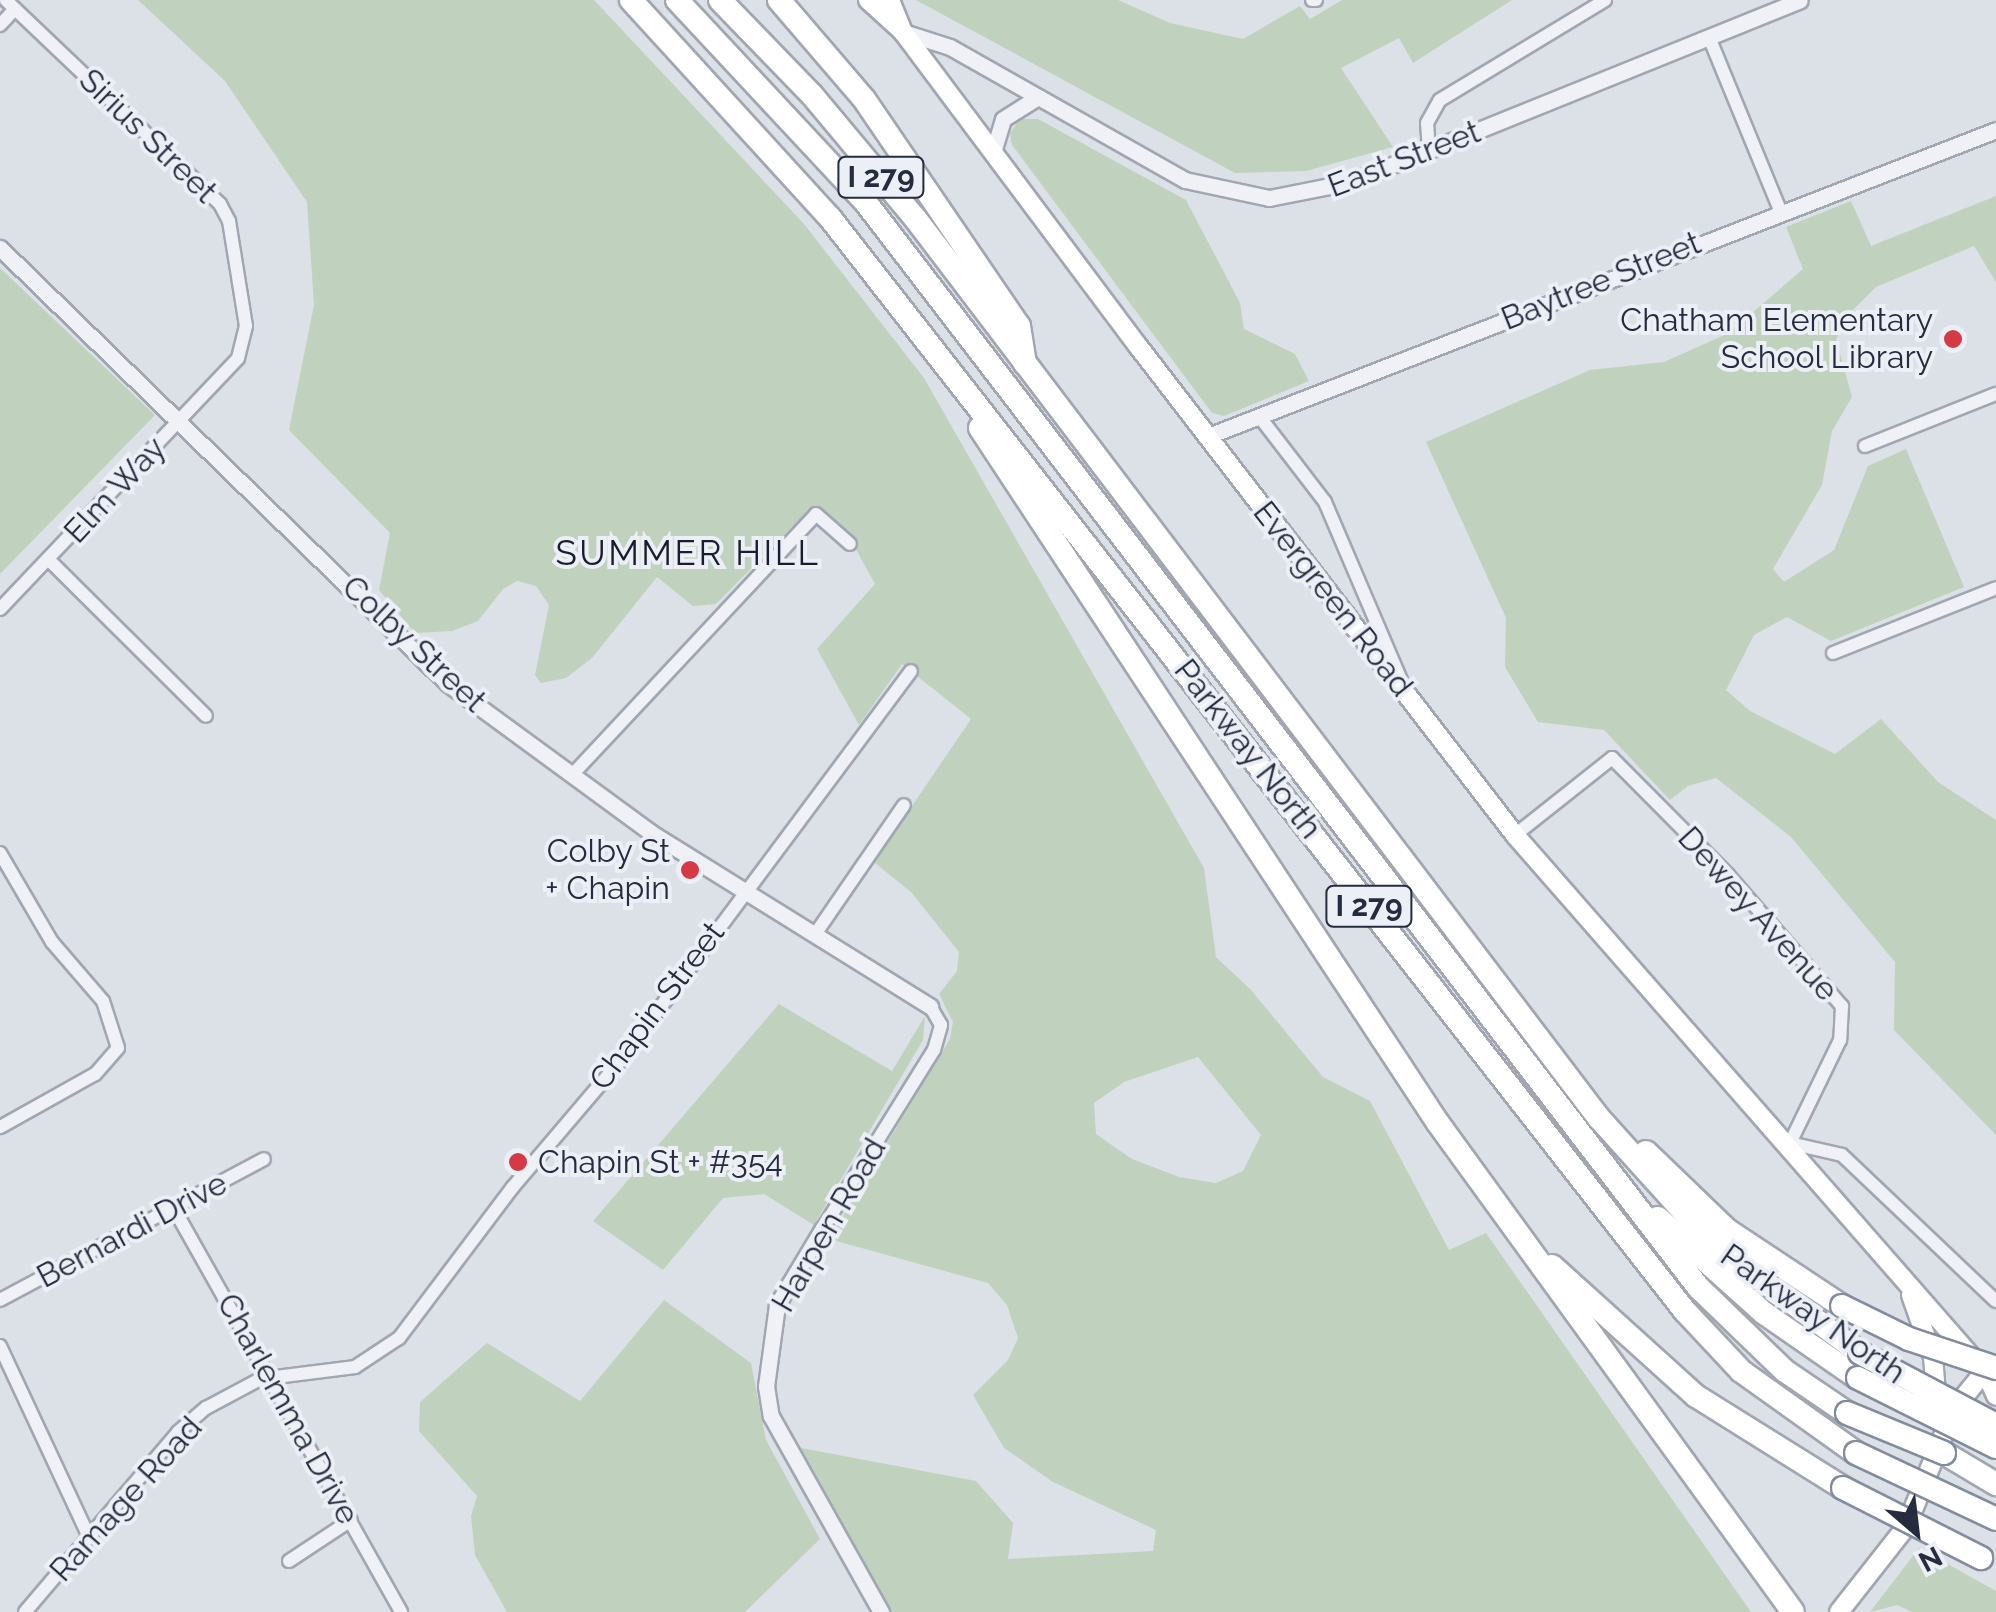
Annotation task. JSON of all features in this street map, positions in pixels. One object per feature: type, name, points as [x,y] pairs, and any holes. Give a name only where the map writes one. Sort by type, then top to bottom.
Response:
[{"type":"highway","name":"Parkway North","points":[[631,0],[749,123],[914,325],[1684,1310],[1741,1371],[1856,1453],[1996,1519]]},
{"type":"highway","points":[[677,0],[867,204],[1716,1306],[1785,1370],[1846,1412],[1937,1462],[1996,1484]]},
{"type":"highway","name":"Parkway North","points":[[720,0],[863,154],[1599,1118],[1712,1243],[1860,1353],[1996,1425]]},
{"type":"highway","points":[[779,0],[864,99],[1018,326],[1025,368]]},
{"type":"highway","points":[[914,325],[1496,1204],[1792,1612]]},
{"type":"highway","points":[[1556,1100],[1622,1180],[1712,1269],[1858,1378],[1996,1447]]},
{"type":"highway","points":[[1599,1118],[1652,1157],[1727,1230],[1842,1306],[1909,1339],[1992,1372]]},
{"type":"highway","points":[[1496,1204],[1662,1368],[1732,1422],[1843,1488],[1989,1562]]},
{"type":"highway","points":[[1937,1462],[1996,1473]]},
{"type":"main road","name":"East Street","points":[[868,0],[904,32]]},
{"type":"main road","points":[[890,0],[904,32]]},
{"type":"main road","name":"Evergreen Road","points":[[904,32],[1515,835],[1790,1143],[1905,1281],[1992,1372],[1954,1409],[1937,1462],[1889,1554],[1839,1612]]},
{"type":"main road","name":"Evergreen Road","points":[[1905,1281],[1936,1375],[1937,1462]]},
{"type":"main road","points":[[1992,1372],[1996,1396]]},
{"type":"street","points":[[1428,151],[1427,124],[1440,100],[1605,0]]},
{"type":"street","name":"East Street","points":[[904,32],[950,47],[1185,180],[1234,195],[1304,196],[1428,151],[1800,0]]},
{"type":"street","points":[[0,26],[11,4]]},
{"type":"street","name":"Sirius Street","points":[[11,4],[220,204],[229,222],[246,326],[238,358]]},
{"type":"street","points":[[1709,37],[1780,210]]},
{"type":"street","points":[[993,152],[1003,119],[1038,97]]},
{"type":"street","name":"Baytree Street","points":[[1208,436],[1780,210],[1996,130]]},
{"type":"street","name":"Colby Street","points":[[0,248],[448,684],[742,892],[930,1006]]},
{"type":"street","name":"Elm Way","points":[[0,609],[238,358]]},
{"type":"street","points":[[1864,446],[1996,394]]},
{"type":"street","points":[[1259,416],[1325,502],[1408,696]]},
{"type":"street","points":[[572,775],[816,514],[850,544]]},
{"type":"street","points":[[49,560],[206,716]]},
{"type":"street","points":[[1833,652],[1996,588]]},
{"type":"street","name":"Chapin Street","points":[[400,1338],[512,1188],[621,1060],[742,892],[911,671]]},
{"type":"street","name":"Dewey Avenue","points":[[1515,835],[1612,758],[1728,874],[1842,1006],[1840,1040],[1790,1143]]},
{"type":"street","points":[[816,934],[904,804]]},
{"type":"street","points":[[0,853],[52,942],[103,1001],[118,1048],[95,1074],[0,1127]]},
{"type":"street","name":"Harpen Road","points":[[881,1612],[771,1416],[766,1386],[777,1305],[934,1050],[941,1025],[930,1006]]},
{"type":"street","points":[[1790,1143],[1842,1155],[1996,1301]]},
{"type":"street","name":"Bernardi Drive","points":[[0,1300],[264,1159]]},
{"type":"street","name":"Charlemma Drive","points":[[173,1208],[401,1612]]},
{"type":"street","name":"Ramage Road","points":[[25,1612],[178,1432],[206,1408],[270,1376],[354,1367],[400,1338]]},
{"type":"street","points":[[0,1346],[89,1537]]},
{"type":"street","points":[[289,1561],[350,1520]]},
{"type":"green space","points":[[138,0],[594,0],[804,224],[924,378],[1204,868],[1216,957],[1251,990],[1323,1077],[1370,1101],[1449,1250],[1486,1233],[1751,1612],[892,1612],[801,1448],[976,1481],[1013,1523],[1008,1559],[1153,1551],[1156,1530],[1053,1482],[1004,1448],[973,1395],[1008,1360],[1018,1338],[1007,1305],[988,1283],[829,1239],[950,1039],[953,1022],[939,994],[957,971],[959,952],[911,892],[874,862],[971,719],[902,664],[859,725],[817,649],[875,584],[853,544],[819,513],[806,513],[716,604],[693,606],[657,577],[592,658],[566,678],[541,683],[535,675],[549,605],[536,586],[517,581],[503,589],[478,621],[452,631],[415,633],[379,590],[390,533],[289,430],[314,305],[307,202],[225,81]],"holes":[[[1198,1057],[1261,1135],[1243,1171],[1216,1183],[1179,1177],[1132,1159],[1096,1134],[1094,1103],[1124,1082]]]},
{"type":"green space","points":[[916,0],[1118,0],[1170,23],[1243,39],[1300,6],[1310,19],[1342,0],[1512,0],[1413,63],[1399,38],[1341,68],[1393,147],[1306,171],[1235,173]]},
{"type":"green space","points":[[1020,119],[1038,119],[1186,200],[1240,303],[1244,329],[1295,354],[1309,381],[1224,416],[1212,413],[1012,145],[1010,133]]},
{"type":"green space","points":[[1996,196],[1996,282],[1974,246],[1876,287],[1852,311],[1836,339],[1852,397],[1832,431],[1822,485],[1773,569],[1784,582],[1834,550],[1868,466],[1906,449],[1964,587],[1831,641],[1787,617],[1754,635],[1726,690],[1750,711],[1835,754],[1881,719],[1938,782],[1996,820],[1996,1135],[1894,1030],[1895,962],[1791,837],[1716,778],[1688,786],[1670,800],[1604,730],[1538,722],[1505,667],[1506,618],[1426,442],[1590,370],[1664,362],[1729,333],[1803,269],[1786,227],[1851,201],[1871,246]]},
{"type":"green space","points":[[0,268],[155,415],[0,574]]},
{"type":"green space","points":[[779,1004],[892,1071],[925,1016],[923,1040],[814,1225],[764,1194],[723,1198],[663,1270],[593,1221]]},
{"type":"green space","points":[[664,1300],[751,1363],[766,1440],[820,1539],[745,1612],[507,1612],[475,1555],[471,1516],[477,1496],[419,1431],[420,1402],[487,1343],[580,1401]]},
{"type":"green space","points":[[1919,1548],[1996,1591],[1996,1612],[1912,1612],[1897,1605],[1870,1612]]},
{"type":"place","name":"Chatham Elementary School Library","points":[[1953,339]]},
{"type":"place","name":"Colby St + Chapin","points":[[690,870]]},
{"type":"place","name":"Chapin St + #354","points":[[518,1162]]},
{"type":"district","name":"SUMMER HILL","points":[[688,553]]}]
